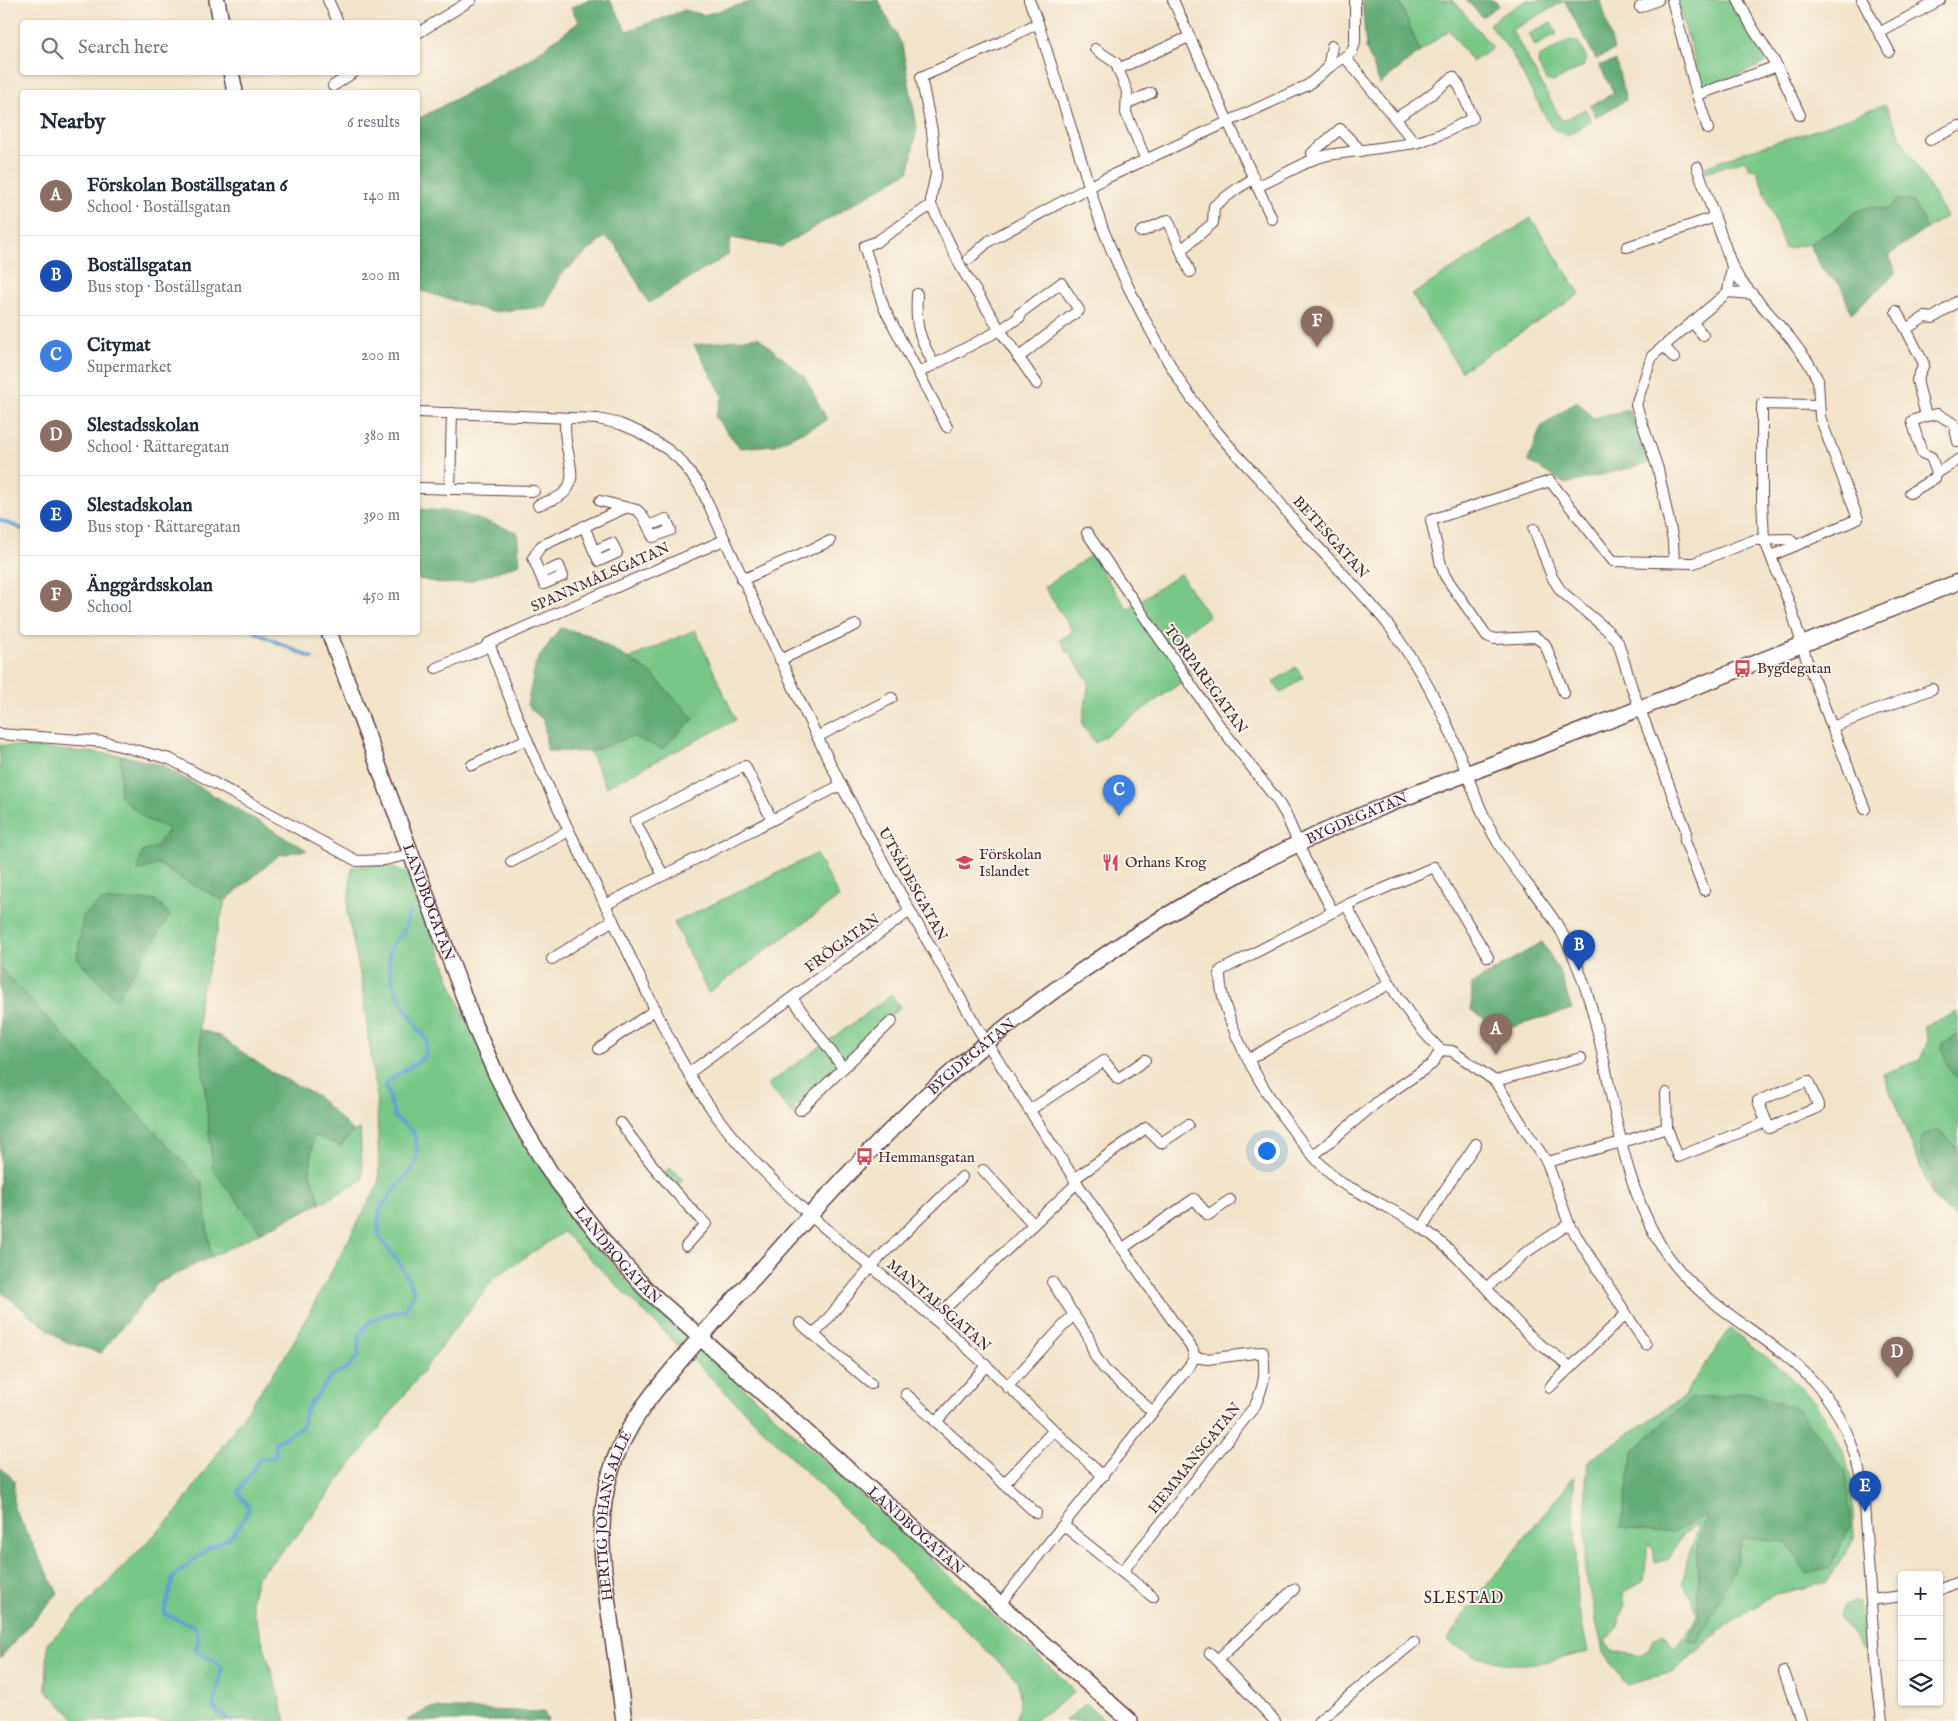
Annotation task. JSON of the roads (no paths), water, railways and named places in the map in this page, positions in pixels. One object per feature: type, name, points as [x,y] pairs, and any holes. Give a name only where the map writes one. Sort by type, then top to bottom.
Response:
[{"type":"street","points":[[216,0],[221,20]]},
{"type":"street","points":[[328,0],[337,20]]},
{"type":"street","points":[[420,32],[469,0]]},
{"type":"street","points":[[1173,0],[1272,219]]},
{"type":"street","points":[[969,259],[989,241],[1090,186],[1308,85],[1328,68],[1352,52],[1355,42],[1355,0]]},
{"type":"street","points":[[1640,8],[1658,0]]},
{"type":"street","points":[[1672,0],[1708,129]]},
{"type":"street","points":[[1738,0],[1752,27],[1777,66],[1800,115]]},
{"type":"street","points":[[1862,0],[1889,51]]},
{"type":"street","points":[[1879,34],[1940,0]]},
{"type":"street","name":"BETESGATAN","points":[[1032,1],[1103,228],[1114,256],[1152,333],[1198,410],[1296,523],[1354,583],[1389,627],[1433,695],[1497,842],[1561,930],[1579,971],[1594,1015],[1622,1142],[1642,1210],[1663,1249],[1692,1285],[1731,1318],[1781,1354],[1811,1379],[1837,1414],[1850,1439],[1859,1465],[1863,1491],[1882,1721]]},
{"type":"street","points":[[1037,384],[1018,358],[962,269],[931,205],[930,196],[936,174],[932,131],[921,77],[999,43],[1038,23]]},
{"type":"street","points":[[1118,69],[1189,37]]},
{"type":"street","points":[[1328,68],[1332,46]]},
{"type":"street","points":[[1095,49],[1116,63],[1127,91],[1128,103],[1126,113],[1146,160]]},
{"type":"street","points":[[1344,57],[1415,143]]},
{"type":"street","points":[[1697,95],[1777,66]]},
{"type":"street","points":[[232,75],[235,90]]},
{"type":"street","points":[[333,86],[350,75]]},
{"type":"street","points":[[1181,250],[1213,224],[1214,206],[1238,188],[1328,155],[1415,143],[1444,133],[1473,118],[1459,85],[1453,77],[1396,118]]},
{"type":"street","points":[[1128,103],[1151,92]]},
{"type":"street","points":[[1930,140],[1958,126]]},
{"type":"street","points":[[1314,159],[1312,153],[1340,129],[1360,151]]},
{"type":"street","points":[[1697,167],[1732,266],[1751,294],[1791,339],[1808,362],[1818,380],[1820,417],[1858,519],[1771,556]]},
{"type":"street","points":[[931,205],[876,242],[864,246],[884,308],[948,427]]},
{"type":"street","points":[[1627,247],[1715,217]]},
{"type":"street","points":[[1141,232],[1168,220],[1190,272]]},
{"type":"street","points":[[1674,562],[1673,541],[1658,469],[1636,405],[1652,356],[1728,292],[1732,266]]},
{"type":"street","points":[[918,373],[1000,330],[1020,317],[1019,314],[1061,283],[1079,310],[1018,358]]},
{"type":"street","points":[[1728,292],[1751,294]]},
{"type":"street","points":[[917,294],[915,315],[919,335],[934,365]]},
{"type":"street","points":[[1906,329],[1925,317],[1933,318],[1958,302]]},
{"type":"street","points":[[1896,311],[1924,364],[1918,380],[1926,416]]},
{"type":"street","points":[[1692,322],[1703,335]]},
{"type":"street","points":[[1664,346],[1674,358]]},
{"type":"street","points":[[1818,405],[1762,404],[1764,539],[1790,605],[1832,727],[1865,809]]},
{"type":"street","name":"UTSÄDESGATAN","points":[[420,412],[598,419],[620,424],[644,434],[680,460],[700,486],[742,580],[841,785],[910,911],[987,1043]]},
{"type":"street","points":[[450,489],[452,413]]},
{"type":"street","points":[[1910,493],[1936,478],[1937,473],[1931,457],[1922,454],[1912,421],[1938,414],[1954,424],[1958,442]]},
{"type":"street","points":[[538,505],[560,496],[572,480],[571,464],[566,442],[565,418]]},
{"type":"street","points":[[1937,473],[1958,460]]},
{"type":"street","points":[[1564,693],[1545,644],[1541,640],[1535,638],[1495,639],[1487,636],[1445,576],[1431,520],[1550,481],[1613,561],[1694,563],[1754,540],[1764,539],[1790,539],[1795,546]]},
{"type":"street","points":[[420,488],[534,491]]},
{"type":"street","points":[[600,501],[637,510],[648,526]]},
{"type":"street","points":[[540,574],[533,558],[536,550],[553,540],[625,508]]},
{"type":"street","points":[[584,526],[594,551]]},
{"type":"street","points":[[1534,529],[1552,577],[1561,591],[1606,629],[1618,642],[1640,709],[1686,830],[1685,841],[1704,890]]},
{"type":"street","name":"TORPAREGATAN","points":[[1087,533],[1205,705],[1277,800],[1286,815],[1298,844]]},
{"type":"street","name":"SPANNMÅLSGATAN","points":[[436,668],[483,649],[489,642],[724,540]]},
{"type":"street","points":[[742,580],[830,541]]},
{"type":"street","name":"BYGDEGATAN","points":[[700,1337],[809,1216],[901,1120],[987,1043],[1101,958],[1130,939],[1240,873],[1298,844],[1466,774],[1640,709],[1958,582]]},
{"type":"street","points":[[780,660],[856,625]]},
{"type":"street","name":"LANDBOGATAN","points":[[330,635],[475,1027],[521,1124],[550,1172],[609,1248],[647,1290],[1130,1721]]},
{"type":"street","points":[[489,642],[527,739],[569,831],[689,1073],[730,1133],[762,1170],[809,1216]]},
{"type":"street","points":[[1832,727],[1932,689]]},
{"type":"street","points":[[817,736],[892,698]]},
{"type":"street","points":[[0,734],[105,742],[170,759],[357,861],[385,860],[411,854]]},
{"type":"street","points":[[472,765],[527,739]]},
{"type":"street","points":[[663,875],[635,821],[745,766],[772,820]]},
{"type":"street","points":[[605,905],[841,785]]},
{"type":"street","points":[[510,862],[569,831]]},
{"type":"street","name":"BYGDEGATAN","points":[[1298,844],[1332,912]]},
{"type":"street","points":[[1488,957],[1434,867],[1346,905],[1220,970],[1219,983],[1233,1029],[1248,1060],[1283,1117],[1314,1155],[1336,1179],[1422,1228],[1453,1254],[1531,1337],[1562,1359],[1570,1368]]},
{"type":"street","points":[[1346,905],[1390,984],[1427,1037],[1441,1050],[1452,1051],[1495,1081],[1547,1162],[1569,1224],[1646,1345]]},
{"type":"street","name":"FRÖGATAN","points":[[689,1073],[910,911]]},
{"type":"street","points":[[552,959],[613,920]]},
{"type":"street","points":[[1248,1060],[1288,1036],[1390,984]]},
{"type":"street","points":[[792,998],[843,1068]]},
{"type":"street","points":[[599,1049],[656,1009]]},
{"type":"street","points":[[800,1110],[892,1021]]},
{"type":"street","points":[[987,1043],[1076,1181],[1190,1344],[1194,1358],[1000,1604]]},
{"type":"street","points":[[1314,1155],[1381,1099],[1432,1064],[1441,1050]]},
{"type":"street","points":[[1495,1081],[1580,1058]]},
{"type":"street","points":[[1030,1110],[1104,1061],[1118,1079],[1145,1060]]},
{"type":"street","points":[[1808,1081],[1819,1108],[1769,1128],[1766,1122],[1758,1101],[1808,1081]]},
{"type":"street","points":[[1666,1093],[1667,1128],[1678,1158],[1766,1122]]},
{"type":"street","points":[[621,1123],[656,1172],[706,1224],[686,1246]]},
{"type":"street","points":[[934,1319],[1076,1181],[1146,1128],[1161,1142],[1188,1125]]},
{"type":"street","points":[[1547,1162],[1667,1128]]},
{"type":"street","points":[[1422,1228],[1442,1194],[1476,1144]]},
{"type":"street","points":[[983,1170],[1033,1224]]},
{"type":"street","name":"MANTALSGATAN","points":[[814,1335],[872,1266],[962,1177]]},
{"type":"street","points":[[1123,1248],[1194,1199],[1208,1215],[1230,1200]]},
{"type":"street","name":"MANTALSGATAN","points":[[809,1216],[934,1319],[1102,1476]]},
{"type":"street","points":[[1486,1288],[1525,1252],[1569,1224]]},
{"type":"street","points":[[1052,1282],[1088,1336],[1095,1356],[1105,1370],[1153,1412]]},
{"type":"street","points":[[1007,1387],[1074,1314]]},
{"type":"street","points":[[1550,1387],[1626,1314]]},
{"type":"street","points":[[800,1323],[871,1384]]},
{"type":"street","name":"HERTIG JOHANS ALLÉ","points":[[624,1721],[602,1563],[603,1503],[610,1472],[622,1441],[640,1411],[660,1384],[700,1337]]},
{"type":"street","name":"HEMMANSGATAN","points":[[1122,1572],[1255,1406],[1263,1387],[1266,1372],[1263,1347],[1207,1359],[1194,1358]]},
{"type":"street","name":"MANTALSGATAN","points":[[936,1422],[985,1367]]},
{"type":"street","points":[[906,1394],[1036,1513]]},
{"type":"street","points":[[1004,1484],[1054,1430]]},
{"type":"street","points":[[1063,1526],[1153,1597]]},
{"type":"street","points":[[1943,1588],[1958,1582]]},
{"type":"street","points":[[1275,1721],[1213,1657],[1294,1589]]},
{"type":"street","points":[[1871,1600],[1898,1597]]},
{"type":"street","points":[[1319,1721],[1414,1642]]},
{"type":"street","points":[[1784,1672],[1802,1721]]},
{"type":"waterway","points":[[0,520],[20,528]]},
{"type":"waterway","points":[[262,635],[312,658]]},
{"type":"waterway","points":[[232,1721],[213,1709],[222,1668],[212,1659],[195,1652],[199,1638],[194,1626],[164,1614],[173,1577],[209,1548],[229,1538],[241,1524],[249,1508],[238,1492],[261,1458],[270,1459],[276,1455],[275,1443],[303,1426],[305,1411],[331,1376],[347,1369],[359,1355],[358,1344],[364,1328],[377,1318],[405,1310],[414,1292],[404,1270],[379,1236],[378,1222],[381,1207],[415,1165],[417,1149],[413,1131],[395,1118],[385,1083],[425,1057],[427,1041],[406,1010],[394,987],[389,963],[391,947],[405,928],[409,913]]},
{"type":"place","name":"Änggårdsskolan","points":[[1317,347]]},
{"type":"place","name":"Bygdegatan","points":[[1743,668]]},
{"type":"place","name":"Citymat","points":[[1119,816]]},
{"type":"place","name":"Orhans Krog","points":[[1111,862]]},
{"type":"place","name":"Förskolan Islandet","points":[[965,863]]},
{"type":"place","name":"Boställsgatan","points":[[1579,971]]},
{"type":"place","name":"Förskolan Boställsgatan 6","points":[[1496,1055]]},
{"type":"place","name":"Hemmansgatan","points":[[864,1157]]},
{"type":"place","name":"Slestadsskolan","points":[[1897,1378]]},
{"type":"place","name":"Slestadskolan","points":[[1865,1512]]},
{"type":"district","name":"SLESTAD","points":[[1464,1597]]}]
